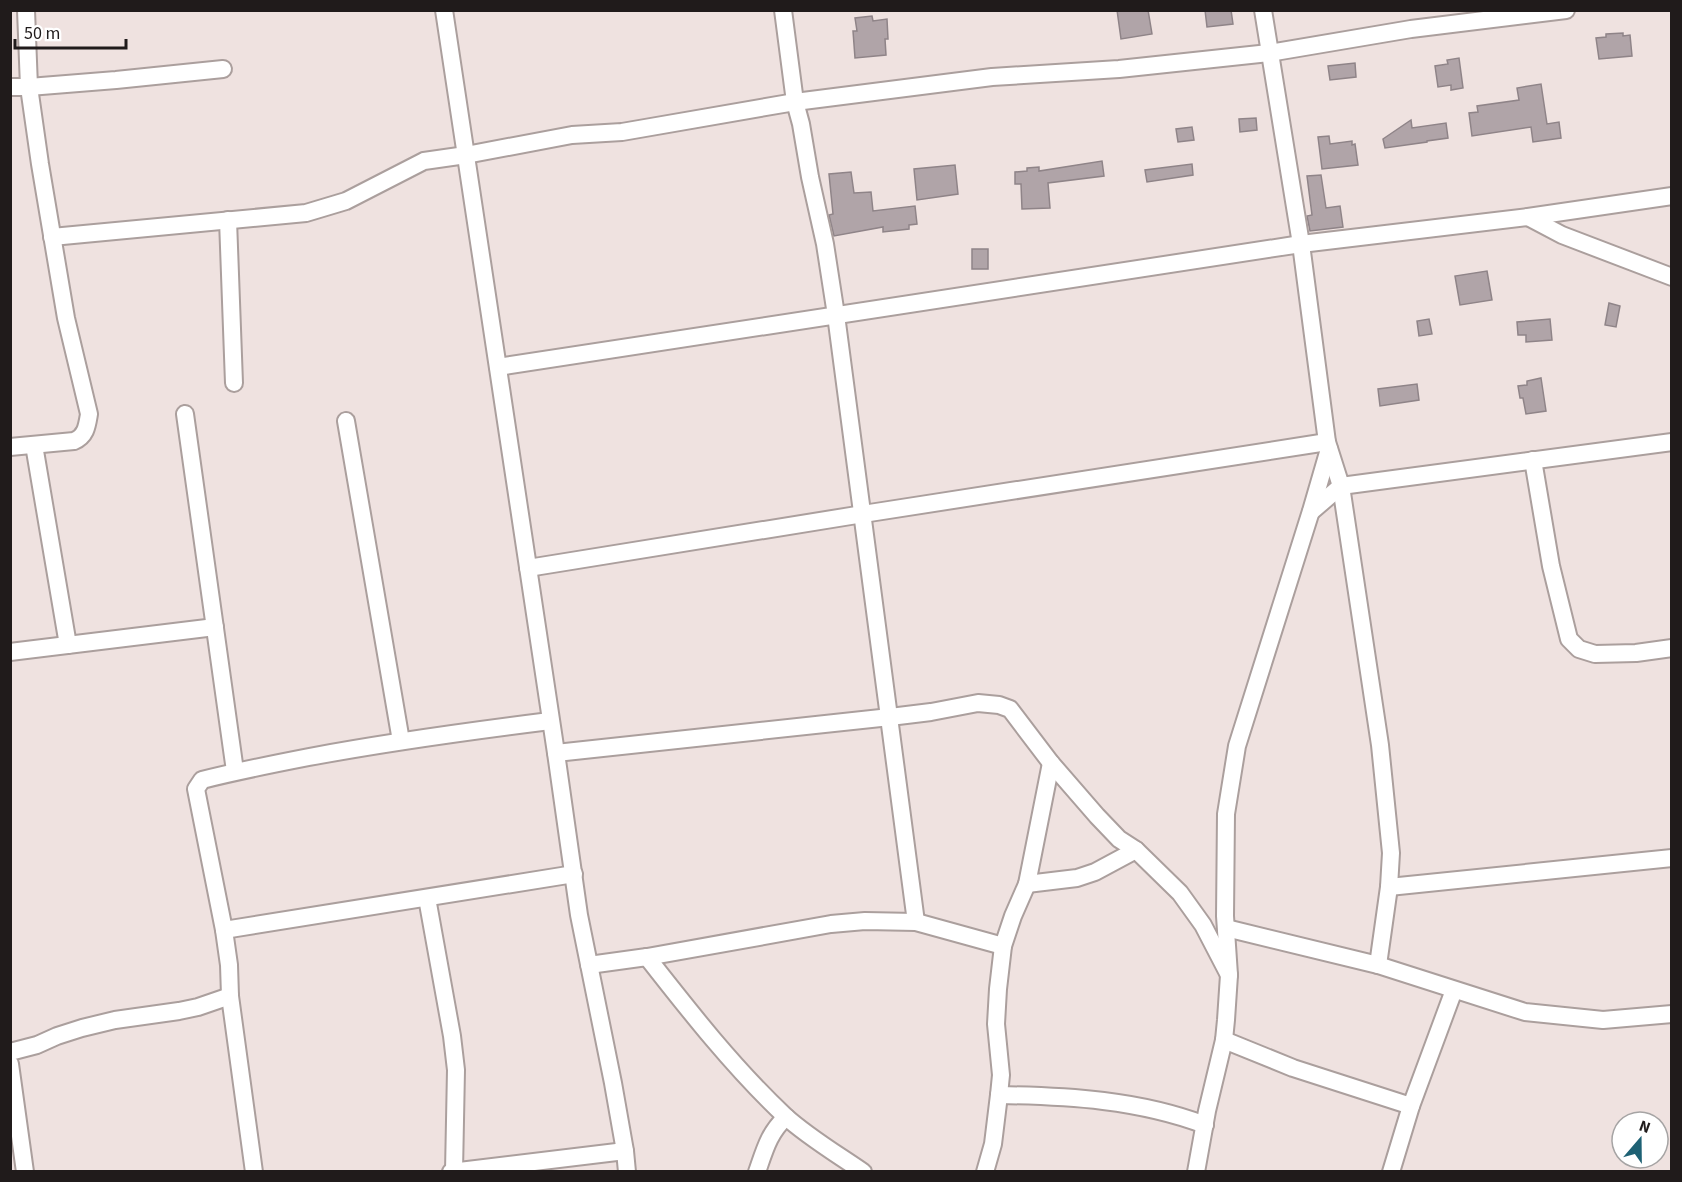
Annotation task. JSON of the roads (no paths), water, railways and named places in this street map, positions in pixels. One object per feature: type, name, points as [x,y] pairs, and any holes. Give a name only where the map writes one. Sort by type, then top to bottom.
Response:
[{"type":"street","points":[[10,447],[74,441],[81,438],[87,429],[89,414],[66,318],[52,237],[29,87],[26,10]]},
{"type":"street","points":[[444,10],[579,915],[625,1151],[627,1172]]},
{"type":"street","points":[[783,10],[795,102],[825,244],[836,315],[916,922]]},
{"type":"street","points":[[1263,10],[1301,244],[1328,446],[1341,486],[1380,745],[1391,853],[1389,887],[1378,965]]},
{"type":"street","points":[[52,237],[306,213],[346,201],[424,161],[572,135],[622,132],[795,102],[992,77],[1119,69],[1269,52],[1411,29],[1566,10]]},
{"type":"street","points":[[10,87],[223,69]]},
{"type":"street","points":[[498,367],[1301,244],[1528,217],[1671,196]]},
{"type":"street","points":[[1528,217],[1562,235],[1671,277]]},
{"type":"street","points":[[228,220],[234,383]]},
{"type":"street","points":[[184,414],[235,771]]},
{"type":"street","points":[[346,422],[401,741]]},
{"type":"street","points":[[1311,511],[1341,486],[1671,442]]},
{"type":"street","points":[[34,445],[68,645]]},
{"type":"street","points":[[1196,1172],[1224,1040],[1229,975],[1225,924],[1226,814],[1237,746],[1311,511],[1328,446]]},
{"type":"street","points":[[528,568],[863,514],[1328,446]]},
{"type":"street","points":[[1533,460],[1551,566],[1569,639],[1579,649],[1595,654],[1636,653],[1671,648]]},
{"type":"street","points":[[10,652],[215,627]]},
{"type":"street","points":[[556,753],[890,717],[978,703],[999,705],[1011,709],[1051,763],[1119,839],[1136,850],[1180,893],[1203,925],[1229,975]]},
{"type":"street","points":[[254,1172],[230,996],[224,930],[196,789],[201,780],[235,771],[365,746],[550,721]]},
{"type":"street","points":[[985,1172],[993,1144],[1001,1075],[996,1024],[1003,946],[1013,916],[1028,884],[1051,763]]},
{"type":"street","points":[[1028,884],[1077,878],[1095,872],[1136,850]]},
{"type":"street","points":[[1389,887],[1671,858]]},
{"type":"street","points":[[224,930],[574,874]]},
{"type":"street","points":[[427,898],[456,1070],[453,1171],[625,1151]]},
{"type":"street","points":[[589,964],[647,957],[831,924],[865,921],[916,922],[1003,946]]},
{"type":"street","points":[[1203,925],[1225,924],[1378,965],[1525,1012],[1603,1020],[1671,1014]]},
{"type":"street","points":[[647,957],[716,1042],[786,1117],[863,1172]]},
{"type":"street","points":[[1390,1172],[1411,1106],[1454,990]]},
{"type":"street","points":[[10,1052],[37,1045],[82,1028],[115,1020],[198,1007],[230,996]]},
{"type":"street","points":[[1224,1040],[1293,1068],[1411,1106]]},
{"type":"street","points":[[10,1064],[25,1172]]},
{"type":"street","points":[[999,1095],[1093,1099],[1185,1117],[1205,1125]]},
{"type":"street","points":[[757,1172],[768,1141],[776,1126],[786,1117]]}]
